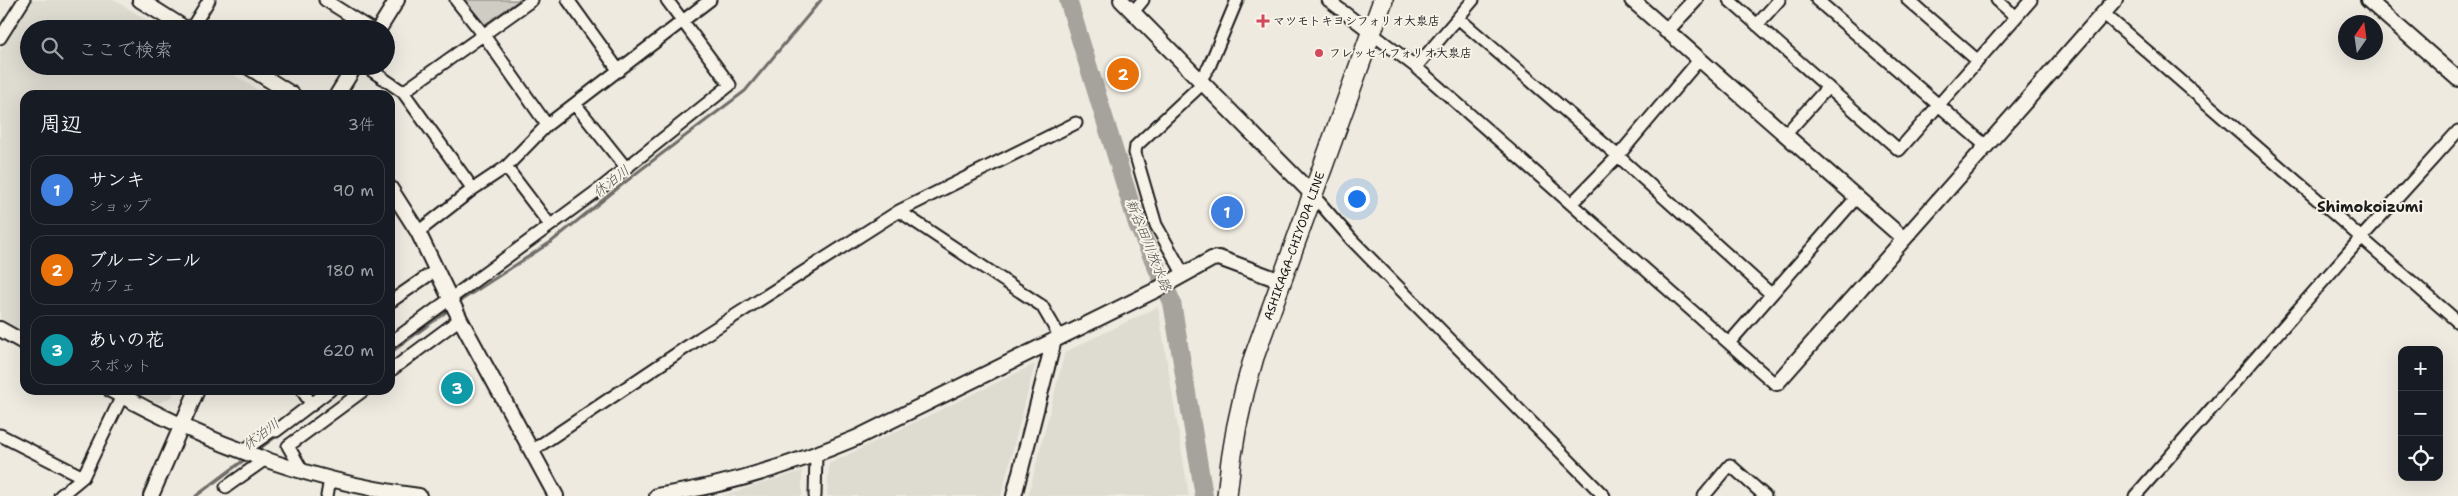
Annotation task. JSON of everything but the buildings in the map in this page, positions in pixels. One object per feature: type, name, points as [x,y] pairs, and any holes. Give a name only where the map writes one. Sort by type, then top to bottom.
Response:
[{"type":"main road","name":"ASHIKAGA-CHIYODA LINE","points":[[1227,496],[1229,465],[1243,394],[1281,281],[1383,0]]},
{"type":"street","points":[[0,38],[24,0]]},
{"type":"street","points":[[140,0],[172,20]]},
{"type":"street","points":[[197,20],[209,0]]},
{"type":"street","points":[[325,0],[357,20]]},
{"type":"street","points":[[385,20],[397,0]]},
{"type":"street","points":[[456,0],[483,34],[547,125]]},
{"type":"street","points":[[403,92],[532,0]]},
{"type":"street","points":[[568,0],[619,71]]},
{"type":"street","points":[[395,365],[550,226],[730,85],[667,0]]},
{"type":"street","points":[[418,232],[473,189],[506,167],[547,125],[684,22],[710,0]]},
{"type":"street","points":[[1121,0],[1312,194],[1352,240],[1604,496]]},
{"type":"street","points":[[1133,12],[1143,0]]},
{"type":"street","points":[[1178,278],[1156,225],[1134,153],[1136,146],[1202,82],[1237,0]]},
{"type":"street","points":[[1328,0],[1372,31],[1416,67],[1774,383],[1778,383],[2115,0]]},
{"type":"street","points":[[1416,67],[1473,0]]},
{"type":"street","points":[[1632,0],[1904,239]]},
{"type":"street","points":[[1666,31],[1695,0]]},
{"type":"street","points":[[1729,0],[1899,150],[2031,0]]},
{"type":"street","points":[[1757,25],[1779,0]]},
{"type":"street","points":[[1817,0],[1986,146]]},
{"type":"street","points":[[1908,0],[1978,61]]},
{"type":"street","points":[[1996,0],[2016,17]]},
{"type":"street","points":[[2368,0],[2458,79]]},
{"type":"street","points":[[2104,13],[2458,322]]},
{"type":"street","points":[[1458,18],[1618,156],[1771,294]]},
{"type":"street","points":[[1572,203],[1618,156],[1699,60]]},
{"type":"street","points":[[261,75],[285,90]]},
{"type":"street","points":[[340,90],[349,75]]},
{"type":"street","points":[[378,75],[403,92],[473,189]]},
{"type":"street","points":[[1785,136],[1828,87]]},
{"type":"street","points":[[575,104],[626,168]]},
{"type":"street","points":[[532,450],[700,338],[899,211],[1076,123]]},
{"type":"street","points":[[2135,496],[2458,130]]},
{"type":"street","points":[[506,167],[550,226]]},
{"type":"street","points":[[395,196],[418,232],[456,310],[556,496]]},
{"type":"street","points":[[1729,343],[1856,198]]},
{"type":"street","points":[[899,211],[1042,306],[1057,339],[1014,496]]},
{"type":"street","points":[[656,496],[728,482],[816,455],[856,438],[1154,291],[1212,259],[1219,258],[1281,281]]},
{"type":"street","points":[[395,299],[436,270]]},
{"type":"street","points":[[395,340],[456,310]]},
{"type":"street","points":[[0,329],[20,339]]},
{"type":"street","points":[[60,496],[83,478],[115,395]]},
{"type":"street","points":[[120,395],[181,426],[255,455],[330,478],[419,496]]},
{"type":"street","points":[[151,496],[195,395]]},
{"type":"street","points":[[305,395],[312,405]]},
{"type":"street","points":[[226,487],[255,455],[324,395]]},
{"type":"street","points":[[302,470],[288,446],[357,395]]},
{"type":"street","points":[[0,435],[83,478]]},
{"type":"street","points":[[815,496],[816,455]]},
{"type":"street","points":[[1704,496],[1730,465],[1765,496]]},
{"type":"street","points":[[326,496],[330,478]]},
{"type":"shaded area","points":[[31,0],[115,0],[147,20],[20,20],[20,75],[234,75],[258,90],[20,90],[20,329],[0,318],[0,51]]},
{"type":"shaded area","points":[[464,0],[519,0],[485,24]]},
{"type":"shaded area","points":[[1158,307],[1189,496],[1028,496],[1065,352]]},
{"type":"shaded area","points":[[1035,364],[1001,496],[827,496],[829,464]]},
{"type":"shaded area","points":[[142,395],[173,395],[158,403]]},
{"type":"shaded area","points":[[802,471],[802,496],[722,496],[769,481]]},
{"type":"waterway","name":"休泊川","points":[[457,303],[551,242],[639,171],[745,91],[821,0]]},
{"type":"waterway","name":"新谷田川放水路","points":[[1068,0],[1137,224],[1172,302],[1204,496]]},
{"type":"waterway","name":"休泊川","points":[[395,349],[450,309]]},
{"type":"waterway","name":"休泊川","points":[[255,452],[278,435]]},
{"type":"waterway","name":"休泊川","points":[[196,496],[248,457]]},
{"type":"place","name":"マツモトキヨシフォリオ大泉店","points":[[1263,21]]},
{"type":"place","name":"フレッセイフォリオ大泉店","points":[[1319,53]]},
{"type":"place","name":"ブルーシール","points":[[1123,74]]},
{"type":"place","name":"サンキ","points":[[1227,212]]},
{"type":"place","name":"あいの花","points":[[457,388]]},
{"type":"district","name":"Shimokoizumi","points":[[2370,207]]}]
